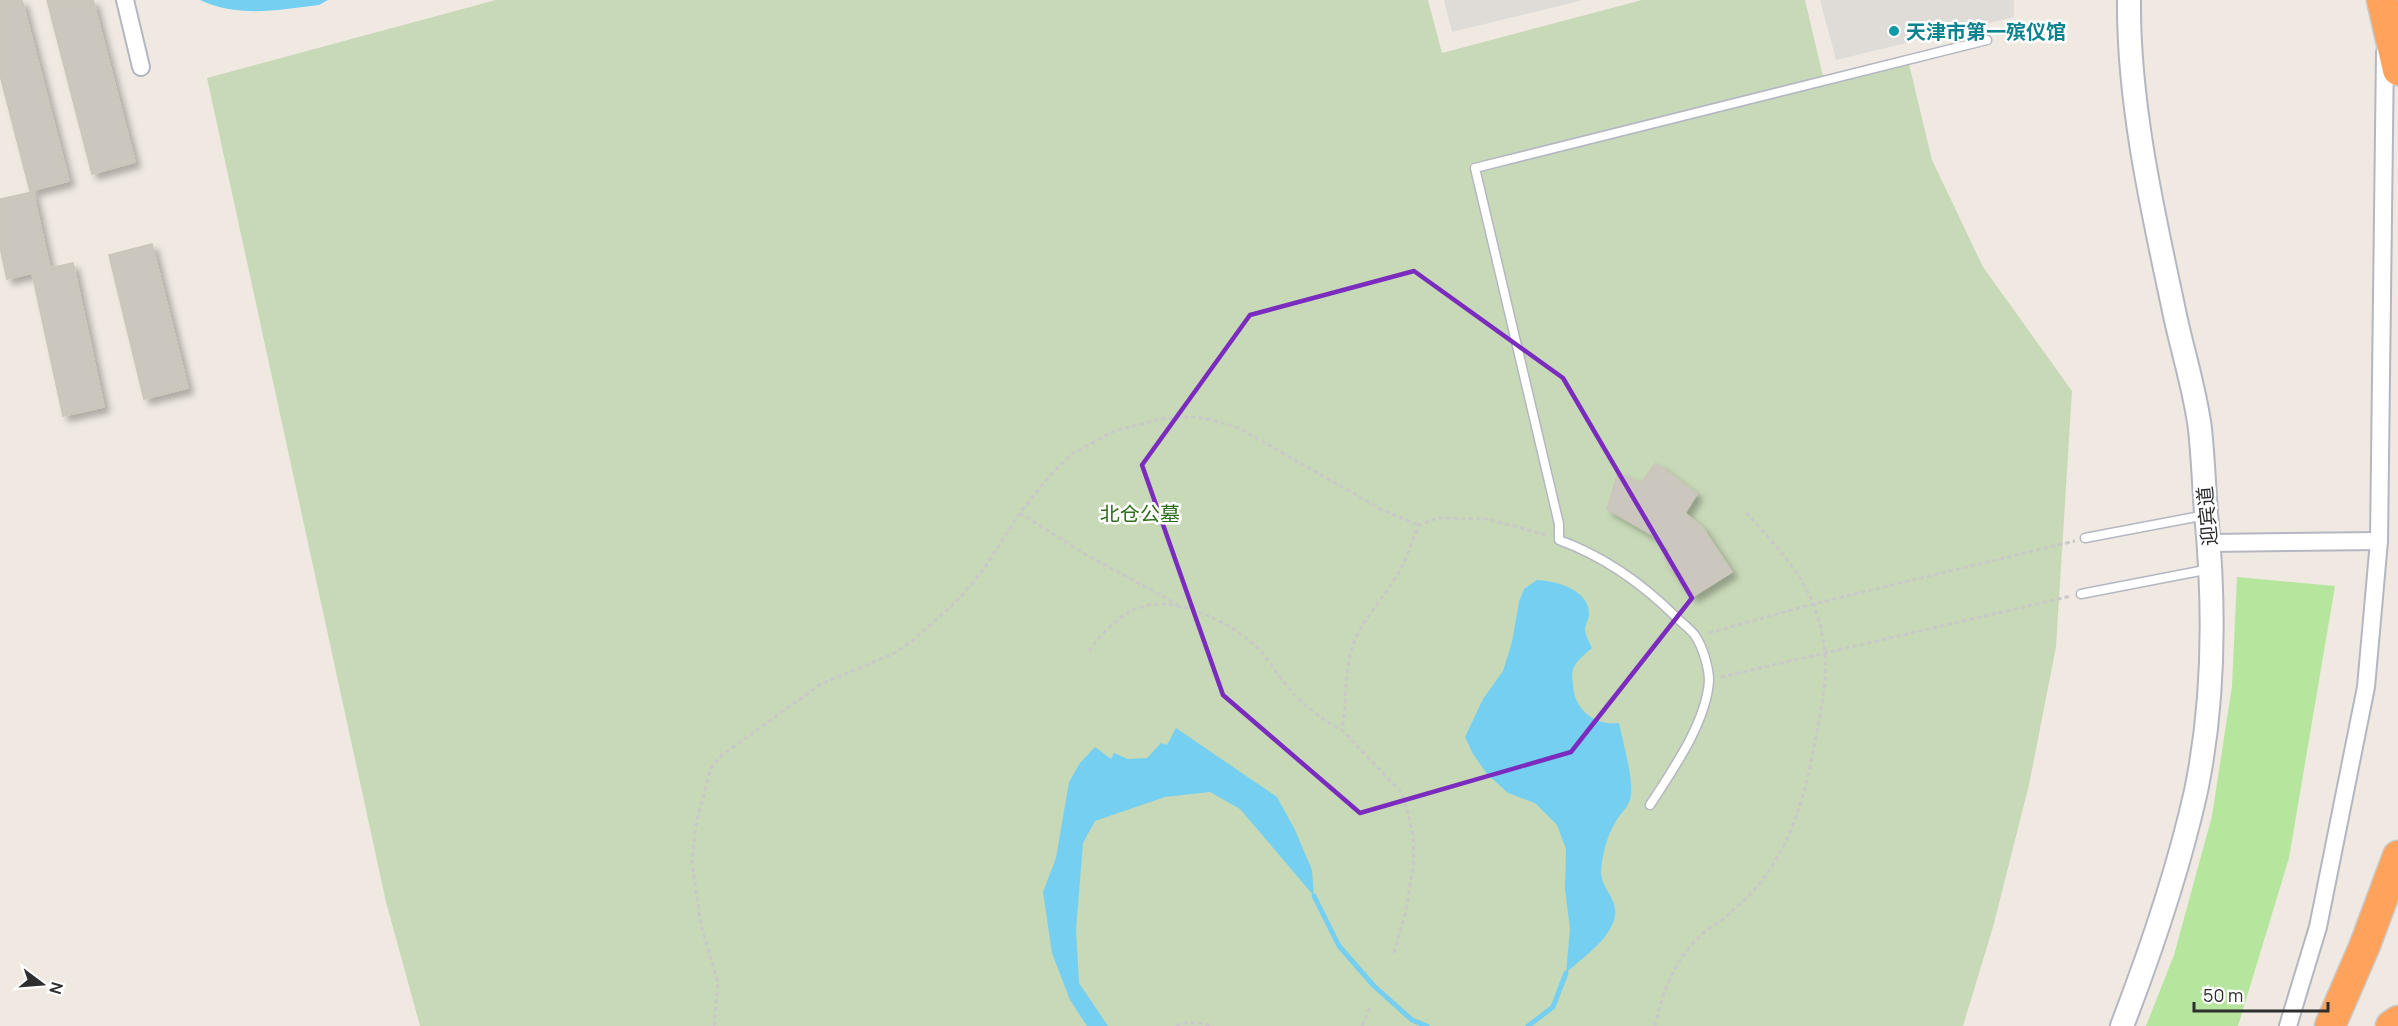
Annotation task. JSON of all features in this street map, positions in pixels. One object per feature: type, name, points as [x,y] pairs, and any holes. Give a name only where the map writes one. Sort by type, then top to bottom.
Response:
[{"type":"highway","points":[[2384,8],[2398,70]]},
{"type":"highway","points":[[2330,1026],[2365,945],[2398,856]]},
{"type":"street","points":[[125,0],[141,67]]},
{"type":"street","name":"迎宾道","points":[[2122,1026],[2159,930],[2196,789],[2211,684],[2213,629],[2210,543],[2200,428],[2172,304],[2143,154],[2128,36],[2128,0]]},
{"type":"street","points":[[2288,1026],[2318,927],[2367,687],[2379,541],[2384,8]]},
{"type":"street","points":[[2210,543],[2379,541]]},
{"type":"lane","points":[[1650,805],[1676,765],[1703,705],[1709,680],[1705,659],[1696,637],[1671,612],[1629,578],[1587,551],[1559,540],[1559,524],[1475,168],[1987,40]]},
{"type":"lane","points":[[2085,538],[2206,515]]},
{"type":"lane","points":[[2081,594],[2210,569]]},
{"type":"path","points":[[714,1026],[718,983],[701,925],[692,862],[696,824],[711,768],[722,755],[822,684],[893,654],[912,641],[966,591],[983,570],[1020,513],[1050,475],[1072,454],[1090,443],[1114,430],[1147,421],[1195,417],[1212,420],[1239,428],[1382,510],[1419,525],[1437,518],[1488,519],[1539,532],[1559,540]]},
{"type":"path","points":[[1655,1026],[1661,999],[1684,954],[1699,937],[1729,915],[1760,883],[1792,828],[1803,799],[1811,765],[1824,689],[1825,654],[1813,604],[1796,573],[1772,541],[1744,510]]},
{"type":"path","points":[[1020,513],[1083,553],[1181,606]]},
{"type":"path","points":[[1342,730],[1346,711],[1348,664],[1353,644],[1401,568],[1419,525]]},
{"type":"path","points":[[1696,637],[1813,604],[2085,538]]},
{"type":"path","points":[[1709,680],[2081,594]]},
{"type":"path","points":[[1089,651],[1102,633],[1140,607],[1161,603],[1181,606],[1199,612],[1244,637],[1259,649],[1286,686],[1306,706],[1321,719],[1342,730],[1401,792],[1408,812],[1413,835],[1414,861],[1406,910],[1394,953]]},
{"type":"path","points":[[1362,1026],[1370,1008]]},
{"type":"path","points":[[1176,1026],[1204,1024],[1212,1026]]},
{"type":"highlighted area","points":[[1414,271],[1563,378],[1692,598],[1571,752],[1360,813],[1223,695],[1142,465],[1250,315]]},
{"type":"green space","name":"北仓公墓","points":[[496,0],[1428,0],[1442,53],[1642,0],[1805,0],[1825,85],[1909,64],[1932,160],[1983,267],[2072,391],[2056,647],[2029,785],[1993,927],[1963,1026],[420,1026],[386,902],[207,78]]},
{"type":"green space","points":[[2237,577],[2335,586],[2289,858],[2238,1026],[2146,1026],[2174,955],[2212,816],[2232,686]]},
{"type":"shaded area","points":[[1444,0],[1583,0],[1452,32]]},
{"type":"shaded area","name":"天津市第一殡仪馆","points":[[1820,0],[2014,0],[2014,17],[1836,60]]},
{"type":"water","points":[[200,0],[328,0],[319,5],[244,11],[214,6]]},
{"type":"water","points":[[1537,580],[1563,585],[1579,593],[1585,600],[1589,616],[1585,630],[1592,648],[1573,669],[1574,692],[1586,714],[1601,722],[1619,723],[1631,788],[1629,803],[1617,819],[1605,846],[1601,871],[1615,908],[1613,923],[1599,944],[1566,973],[1570,929],[1565,889],[1566,849],[1557,825],[1535,803],[1508,793],[1487,774],[1473,754],[1465,737],[1483,699],[1503,671],[1524,589]]},
{"type":"water","points":[[1176,728],[1277,797],[1295,830],[1312,870],[1314,896],[1240,809],[1210,792],[1165,797],[1095,821],[1083,843],[1076,930],[1079,983],[1108,1026],[1087,1026],[1070,1000],[1052,953],[1043,892],[1056,858],[1069,782],[1080,763],[1095,747],[1111,759],[1114,753],[1128,759],[1147,758],[1161,743],[1167,745]]},
{"type":"building","points":[[0,0],[22,0],[69,181],[30,191],[0,75]]},
{"type":"building","points":[[47,0],[93,0],[135,162],[92,174]]},
{"type":"building","points":[[33,192],[50,268],[73,263],[104,407],[63,416],[32,273],[7,279],[0,247],[0,199]]},
{"type":"building","points":[[152,244],[188,388],[144,399],[109,255]]},
{"type":"building","points":[[1656,463],[1697,494],[1685,513],[1702,527],[1732,572],[1692,597],[1664,558],[1670,550],[1651,534],[1607,509],[1618,473],[1641,483]]},
{"type":"waterway","points":[[1314,896],[1339,946],[1374,986],[1412,1020],[1427,1026]]},
{"type":"waterway","points":[[1528,1026],[1553,1007],[1566,973]]},
{"type":"place","name":"天津市第一殡仪馆","points":[[1894,31]]}]
